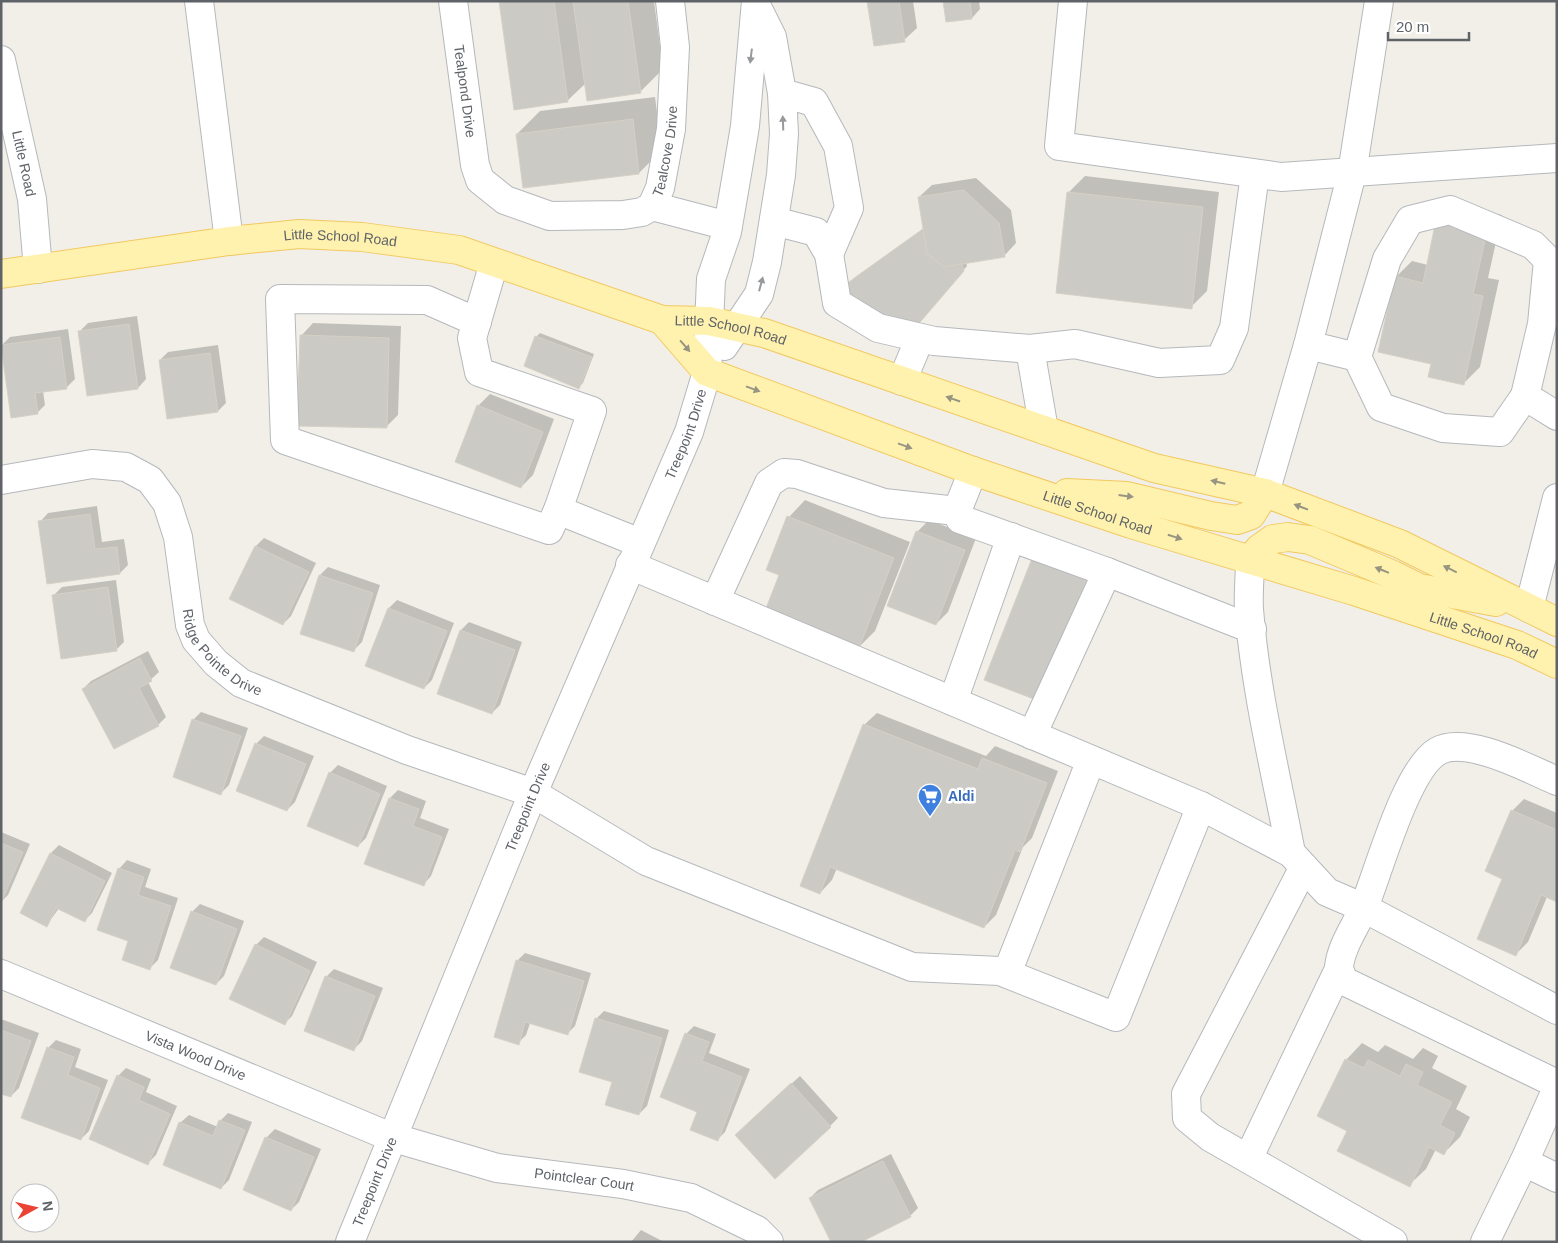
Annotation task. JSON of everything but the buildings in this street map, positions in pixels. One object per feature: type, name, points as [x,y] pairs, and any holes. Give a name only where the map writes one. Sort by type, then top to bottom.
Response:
[{"type":"main road","name":"Little School Road","points":[[1,274],[229,241],[299,234],[362,237],[458,250],[662,320],[709,321],[738,326],[1154,468],[1265,493],[1400,544],[1557,622]]},
{"type":"main road","name":"Little School Road","points":[[662,320],[707,372],[973,470],[1131,524],[1517,644],[1557,664]]},
{"type":"main road","points":[[1042,492],[1126,496],[1211,516],[1237,520],[1251,515],[1265,493]]},
{"type":"main road","points":[[1250,560],[1259,549],[1273,539],[1288,537],[1310,540],[1419,588],[1530,608]]},
{"type":"street","points":[[199,1],[229,241]]},
{"type":"street","name":"Tealpond Drive","points":[[452,1],[475,165],[480,180]]},
{"type":"street","name":"Tealcove Drive","points":[[480,180],[505,200],[550,216],[623,215],[642,212],[652,206],[660,188],[671,129],[674,47],[670,1]]},
{"type":"street","points":[[1073,1],[1059,146],[1280,177],[1557,158]]},
{"type":"street","points":[[1265,493],[1308,345],[1352,172],[1379,1]]},
{"type":"street","name":"Treepoint Drive","points":[[707,372],[758,294],[774,221],[782,167],[784,134],[782,93],[772,37],[757,4]]},
{"type":"street","name":"Treepoint Drive","points":[[350,1242],[532,793],[689,432],[707,372],[711,279],[728,226],[745,126],[757,4]]},
{"type":"street","name":"Little Road","points":[[1,60],[32,199],[38,269]]},
{"type":"street","points":[[782,93],[814,102],[838,146],[849,208],[829,254]]},
{"type":"street","points":[[774,221],[816,232],[829,254],[837,303],[878,328],[934,341],[1030,349],[1074,344],[1159,363],[1220,360],[1234,328],[1255,174]]},
{"type":"street","points":[[652,206],[728,226]]},
{"type":"street","points":[[1450,210],[1533,245],[1548,260],[1542,324],[1525,396],[1500,432],[1443,428],[1380,407],[1357,357],[1387,259],[1410,220],[1450,210]]},
{"type":"street","points":[[477,322],[427,300],[280,299],[285,440],[549,530],[558,510],[592,411],[479,372],[472,338],[477,322],[494,263]]},
{"type":"street","points":[[902,381],[920,338]]},
{"type":"street","points":[[1308,345],[1357,357]]},
{"type":"street","points":[[1030,349],[1044,430]]},
{"type":"street","points":[[1525,396],[1557,416]]},
{"type":"street","name":"Ridge Pointe Drive","points":[[1,480],[92,464],[126,467],[150,480],[167,503],[178,537],[190,625],[196,640],[216,664],[241,683],[407,750],[532,793],[646,861],[912,967],[1000,971],[1116,1017],[1201,806]]},
{"type":"street","points":[[973,470],[957,511],[960,519],[1107,572],[1252,629]]},
{"type":"street","points":[[715,601],[769,483],[784,474],[797,474],[884,504],[957,511]]},
{"type":"street","points":[[1530,608],[1557,498]]},
{"type":"street","points":[[558,510],[715,601],[1201,806],[1298,860],[1327,892],[1364,908],[1557,1010]]},
{"type":"street","points":[[952,702],[1011,537]]},
{"type":"street","points":[[1250,560],[1249,608],[1264,709],[1298,860],[1186,1094],[1188,1118],[1210,1136],[1393,1242]]},
{"type":"street","points":[[1032,735],[1107,572]]},
{"type":"street","points":[[1249,1157],[1339,969],[1342,954],[1364,908],[1399,812],[1424,762],[1439,750],[1462,745],[1484,751],[1557,781]]},
{"type":"street","points":[[1007,973],[1091,760]]},
{"type":"street","points":[[1339,969],[1344,981],[1557,1084]]},
{"type":"street","name":"Vista Wood Drive","points":[[1,974],[391,1137]]},
{"type":"street","points":[[1485,1242],[1557,1088]]},
{"type":"street","name":"Pointclear Court","points":[[391,1137],[497,1168],[623,1184],[691,1198],[757,1230],[769,1242]]},
{"type":"street","points":[[1524,1162],[1557,1178]]},
{"type":"place","name":"Aldi","points":[[930,817]]}]
